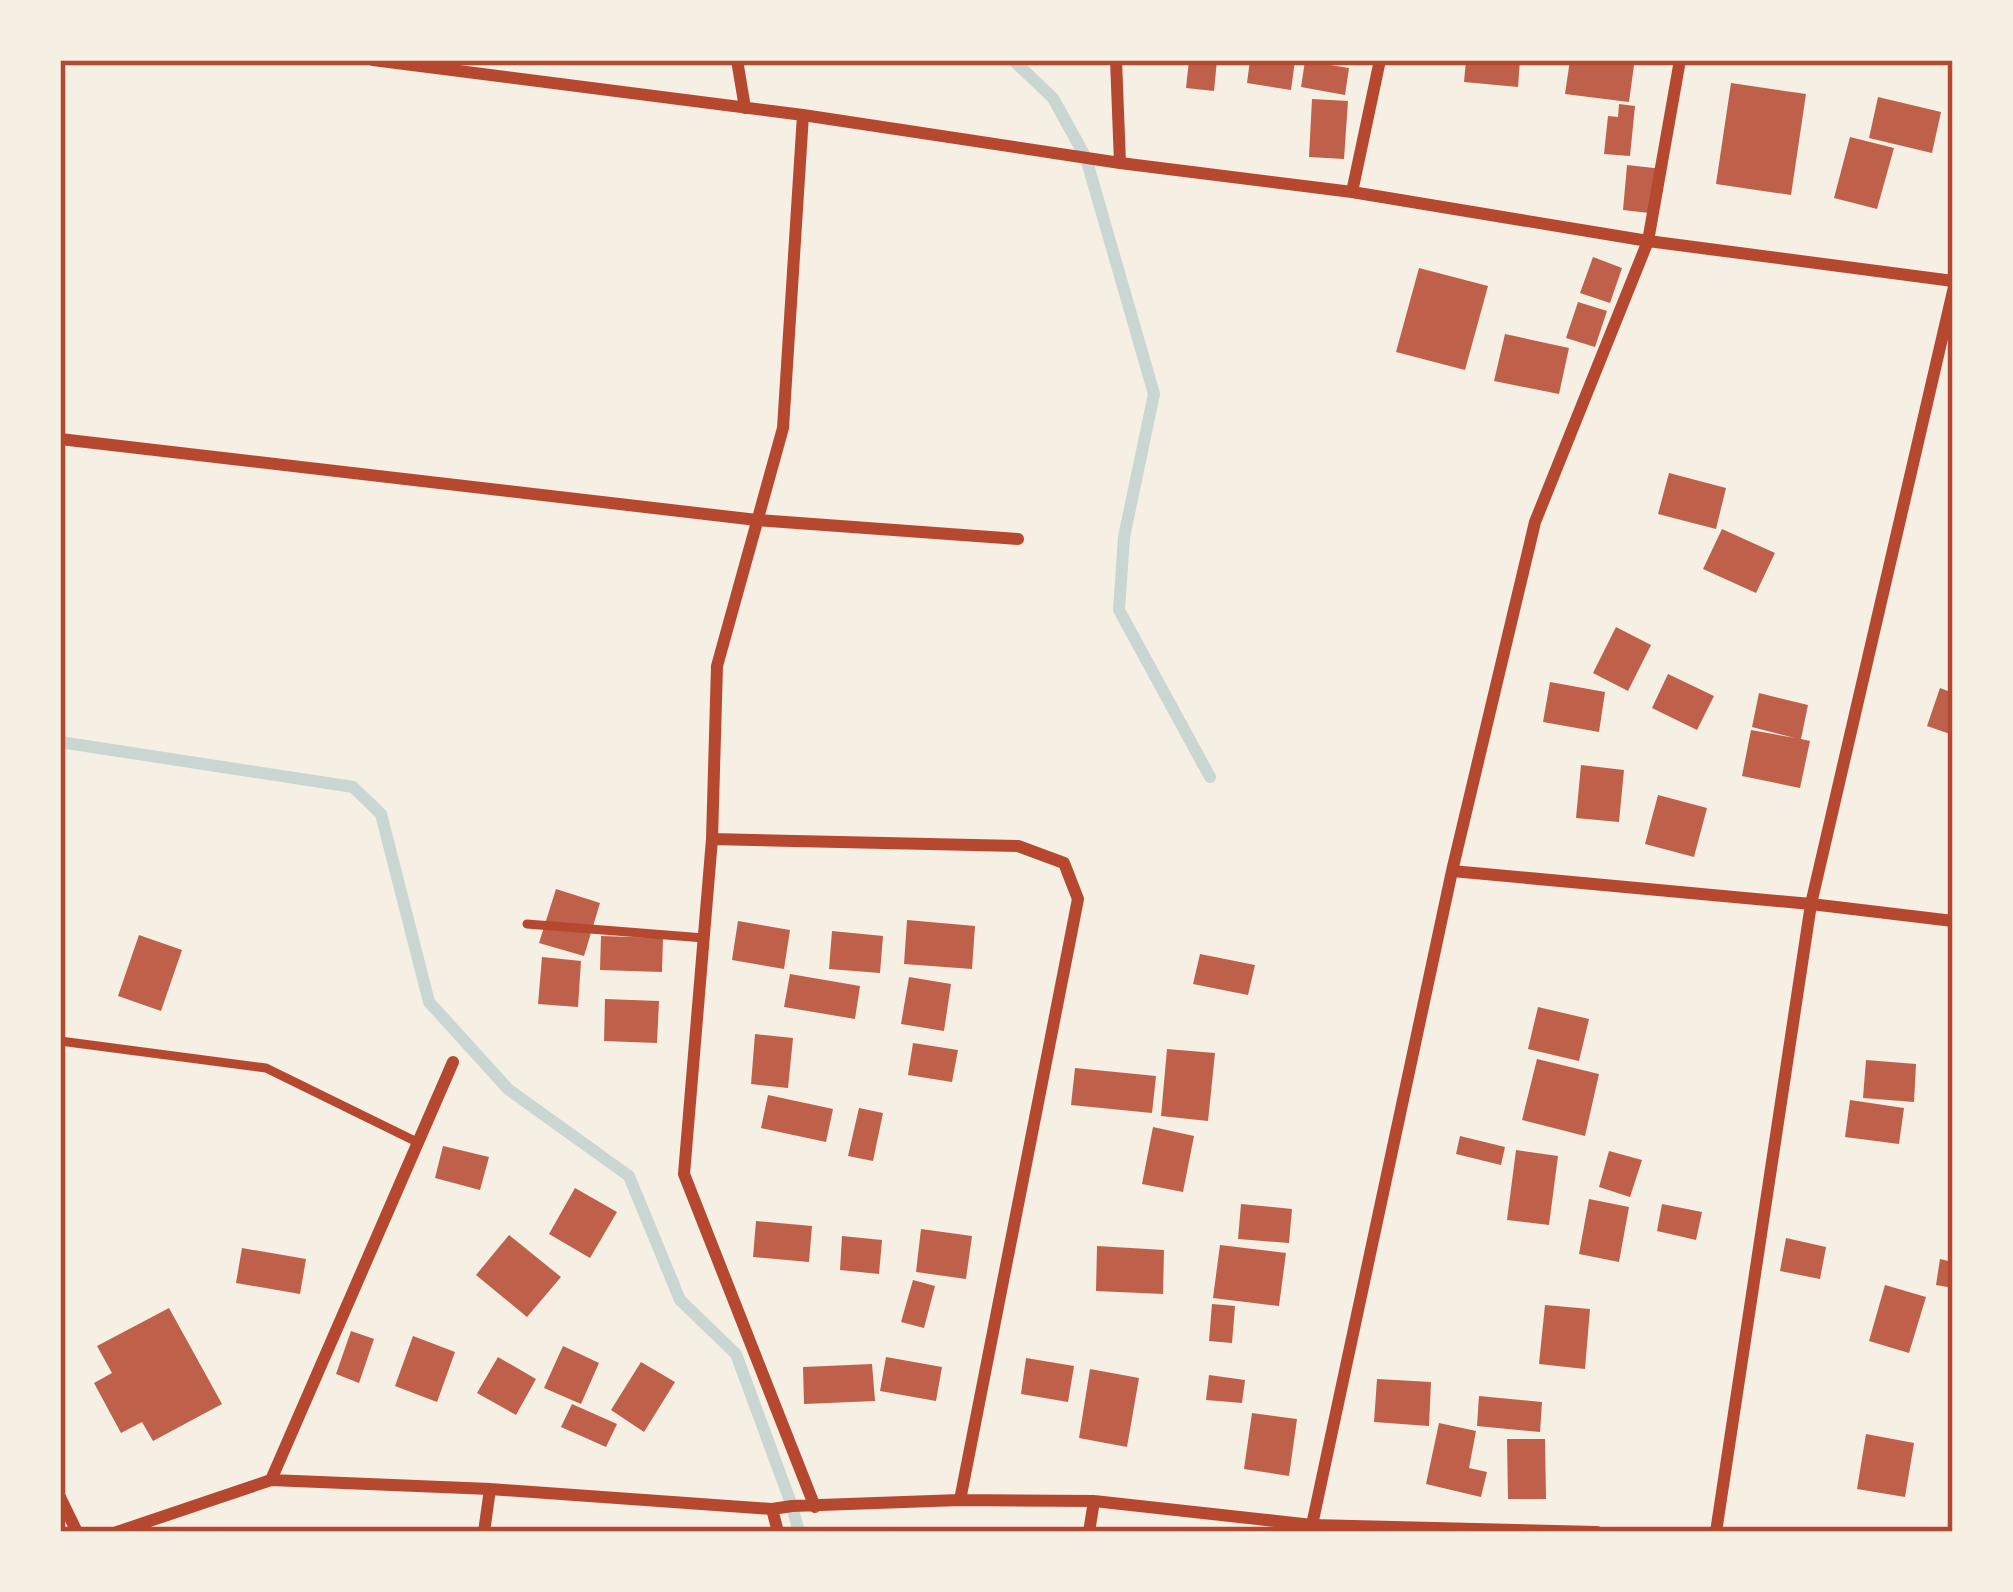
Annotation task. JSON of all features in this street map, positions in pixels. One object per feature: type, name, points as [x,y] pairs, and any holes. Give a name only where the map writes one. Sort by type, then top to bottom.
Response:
[{"type":"street","points":[[373,60],[803,115],[1352,192],[1648,241],[1953,281]]},
{"type":"street","points":[[737,60],[745,108]]},
{"type":"street","points":[[1116,60],[1120,163]]},
{"type":"street","points":[[1352,192],[1380,60]]},
{"type":"street","points":[[1312,1525],[1452,871],[1535,522],[1648,241],[1680,60]]},
{"type":"street","points":[[803,115],[783,428],[716,666],[712,839],[684,1174],[815,1507]]},
{"type":"street","points":[[1716,1532],[1811,904],[1953,291]]},
{"type":"street","points":[[60,439],[757,520],[1018,539]]},
{"type":"street","points":[[712,839],[1018,846],[1064,862],[1078,898],[960,1499]]},
{"type":"street","points":[[1452,871],[1953,921]]},
{"type":"street","points":[[271,1480],[454,1062]]},
{"type":"street","points":[[117,1532],[271,1480],[772,1509],[960,1499],[1094,1501],[1312,1525],[1597,1532]]},
{"type":"street","points":[[484,1532],[490,1490]]},
{"type":"street","points":[[60,1496],[77,1532]]},
{"type":"street","points":[[1089,1532],[1094,1501]]},
{"type":"street","points":[[772,1509],[778,1532]]},
{"type":"lane","points":[[527,924],[704,938]]},
{"type":"lane","points":[[60,1041],[266,1068],[418,1143]]},
{"type":"building","points":[[1189,60],[1217,60],[1214,91],[1186,88]]},
{"type":"building","points":[[1250,60],[1295,60],[1291,90],[1247,83]]},
{"type":"building","points":[[1466,60],[1520,60],[1518,87],[1464,82]]},
{"type":"building","points":[[1570,60],[1634,65],[1629,102],[1565,94]]},
{"type":"building","points":[[1305,61],[1349,68],[1345,95],[1301,87]]},
{"type":"building","points":[[1731,83],[1806,94],[1791,195],[1716,184]]},
{"type":"building","points":[[1878,97],[1941,112],[1932,153],[1869,138]]},
{"type":"building","points":[[1312,99],[1348,101],[1344,159],[1309,157]]},
{"type":"building","points":[[1619,104],[1635,106],[1630,156],[1604,154],[1608,116],[1618,117]]},
{"type":"building","points":[[1850,137],[1894,148],[1877,209],[1834,198]]},
{"type":"building","points":[[1627,165],[1663,169],[1658,214],[1623,210]]},
{"type":"building","points":[[1593,257],[1622,268],[1610,303],[1580,293]]},
{"type":"building","points":[[1419,268],[1488,286],[1465,370],[1396,352]]},
{"type":"building","points":[[1578,302],[1607,311],[1595,347],[1566,338]]},
{"type":"building","points":[[1505,334],[1569,348],[1559,394],[1494,381]]},
{"type":"building","points":[[1669,473],[1726,488],[1716,529],[1658,514]]},
{"type":"building","points":[[1722,529],[1775,553],[1756,593],[1703,569]]},
{"type":"building","points":[[1616,627],[1651,645],[1628,691],[1593,673]]},
{"type":"building","points":[[1668,674],[1714,696],[1697,730],[1652,708]]},
{"type":"building","points":[[1550,682],[1605,692],[1599,732],[1543,722]]},
{"type":"building","points":[[1940,688],[1953,693],[1953,735],[1927,726]]},
{"type":"building","points":[[1759,693],[1808,705],[1801,739],[1810,741],[1800,788],[1742,776],[1751,730],[1795,738],[1752,727]]},
{"type":"building","points":[[1581,765],[1624,770],[1619,822],[1576,818]]},
{"type":"building","points":[[1658,795],[1707,808],[1694,857],[1645,844]]},
{"type":"building","points":[[556,889],[600,903],[584,956],[539,943]]},
{"type":"building","points":[[907,920],[975,926],[972,969],[904,964]]},
{"type":"building","points":[[738,921],[790,930],[784,969],[732,960]]},
{"type":"building","points":[[832,931],[883,936],[880,973],[829,969]]},
{"type":"building","points":[[139,935],[182,950],[161,1011],[118,996]]},
{"type":"building","points":[[601,936],[663,938],[662,972],[600,970]]},
{"type":"building","points":[[1200,954],[1255,965],[1248,995],[1193,984]]},
{"type":"building","points":[[542,957],[581,961],[578,1007],[538,1004]]},
{"type":"building","points":[[790,974],[860,986],[855,1019],[784,1007]]},
{"type":"building","points":[[909,977],[951,984],[944,1031],[901,1024]]},
{"type":"building","points":[[605,999],[659,1001],[657,1043],[604,1041]]},
{"type":"building","points":[[1538,1007],[1589,1019],[1579,1061],[1528,1049]]},
{"type":"building","points":[[755,1034],[793,1038],[788,1088],[751,1084]]},
{"type":"building","points":[[913,1043],[958,1050],[952,1082],[908,1075]]},
{"type":"building","points":[[1167,1049],[1215,1053],[1208,1121],[1161,1116]]},
{"type":"building","points":[[1537,1059],[1599,1074],[1585,1136],[1522,1120]]},
{"type":"building","points":[[1866,1060],[1916,1064],[1914,1102],[1863,1098]]},
{"type":"building","points":[[1075,1068],[1156,1076],[1152,1113],[1071,1105]]},
{"type":"building","points":[[768,1095],[833,1109],[826,1142],[761,1128]]},
{"type":"building","points":[[1850,1100],[1904,1108],[1899,1144],[1845,1137]]},
{"type":"building","points":[[859,1108],[883,1113],[873,1161],[848,1156]]},
{"type":"building","points":[[1153,1127],[1194,1136],[1183,1192],[1142,1184]]},
{"type":"building","points":[[1460,1136],[1505,1147],[1501,1165],[1456,1154]]},
{"type":"building","points":[[443,1146],[489,1157],[480,1190],[435,1178]]},
{"type":"building","points":[[1516,1150],[1558,1156],[1549,1225],[1507,1220]]},
{"type":"building","points":[[1609,1151],[1642,1160],[1630,1197],[1599,1187]]},
{"type":"building","points":[[575,1188],[617,1212],[590,1258],[549,1234]]},
{"type":"building","points":[[1589,1199],[1629,1207],[1619,1262],[1579,1254]]},
{"type":"building","points":[[1241,1204],[1292,1209],[1289,1243],[1238,1239]]},
{"type":"building","points":[[1662,1204],[1702,1212],[1696,1240],[1657,1231]]},
{"type":"building","points":[[756,1221],[812,1226],[809,1262],[753,1257]]},
{"type":"building","points":[[921,1229],[972,1236],[966,1279],[916,1272]]},
{"type":"building","points":[[509,1235],[561,1277],[527,1317],[476,1275]]},
{"type":"building","points":[[842,1236],[882,1240],[879,1274],[840,1270]]},
{"type":"building","points":[[1786,1238],[1826,1247],[1820,1279],[1780,1271]]},
{"type":"building","points":[[1220,1245],[1286,1253],[1279,1306],[1213,1298]]},
{"type":"building","points":[[1097,1246],[1164,1250],[1163,1294],[1096,1291]]},
{"type":"building","points":[[242,1248],[306,1259],[300,1294],[236,1283]]},
{"type":"building","points":[[1940,1259],[1953,1262],[1953,1288],[1936,1285]]},
{"type":"building","points":[[913,1280],[935,1286],[924,1328],[901,1322]]},
{"type":"building","points":[[1885,1285],[1926,1297],[1909,1353],[1869,1341]]},
{"type":"building","points":[[1212,1304],[1235,1306],[1232,1343],[1209,1341]]},
{"type":"building","points":[[1545,1305],[1590,1309],[1585,1369],[1539,1364]]},
{"type":"building","points":[[169,1308],[222,1404],[153,1441],[142,1422],[121,1433],[94,1383],[112,1373],[97,1346]]},
{"type":"building","points":[[351,1331],[374,1339],[359,1383],[336,1374]]},
{"type":"building","points":[[413,1336],[455,1352],[437,1402],[395,1386]]},
{"type":"building","points":[[563,1346],[599,1363],[581,1404],[544,1388]]},
{"type":"building","points":[[498,1357],[536,1379],[516,1415],[477,1393]]},
{"type":"building","points":[[886,1357],[942,1367],[936,1401],[880,1391]]},
{"type":"building","points":[[1026,1358],[1074,1366],[1068,1402],[1021,1394]]},
{"type":"building","points":[[641,1362],[675,1382],[644,1432],[611,1410]]},
{"type":"building","points":[[872,1364],[875,1401],[804,1404],[803,1367]]},
{"type":"building","points":[[1090,1369],[1139,1378],[1127,1447],[1079,1438]]},
{"type":"building","points":[[1209,1375],[1245,1380],[1242,1403],[1206,1400]]},
{"type":"building","points":[[1377,1379],[1431,1382],[1429,1426],[1374,1422]]},
{"type":"building","points":[[1479,1396],[1542,1402],[1540,1432],[1477,1426]]},
{"type":"building","points":[[572,1404],[617,1424],[606,1447],[561,1427]]},
{"type":"building","points":[[1252,1413],[1297,1419],[1289,1476],[1244,1469]]},
{"type":"building","points":[[1439,1423],[1476,1431],[1469,1468],[1487,1472],[1481,1497],[1426,1484]]},
{"type":"building","points":[[1866,1434],[1914,1443],[1905,1497],[1857,1489]]},
{"type":"building","points":[[1507,1439],[1545,1439],[1546,1499],[1508,1499]]},
{"type":"waterway","points":[[1013,60],[1053,98],[1086,158],[1154,394],[1124,537],[1119,610],[1210,777]]},
{"type":"waterway","points":[[60,742],[353,787],[381,814],[429,1002],[508,1089],[629,1176],[680,1300],[736,1354],[799,1532]]}]
